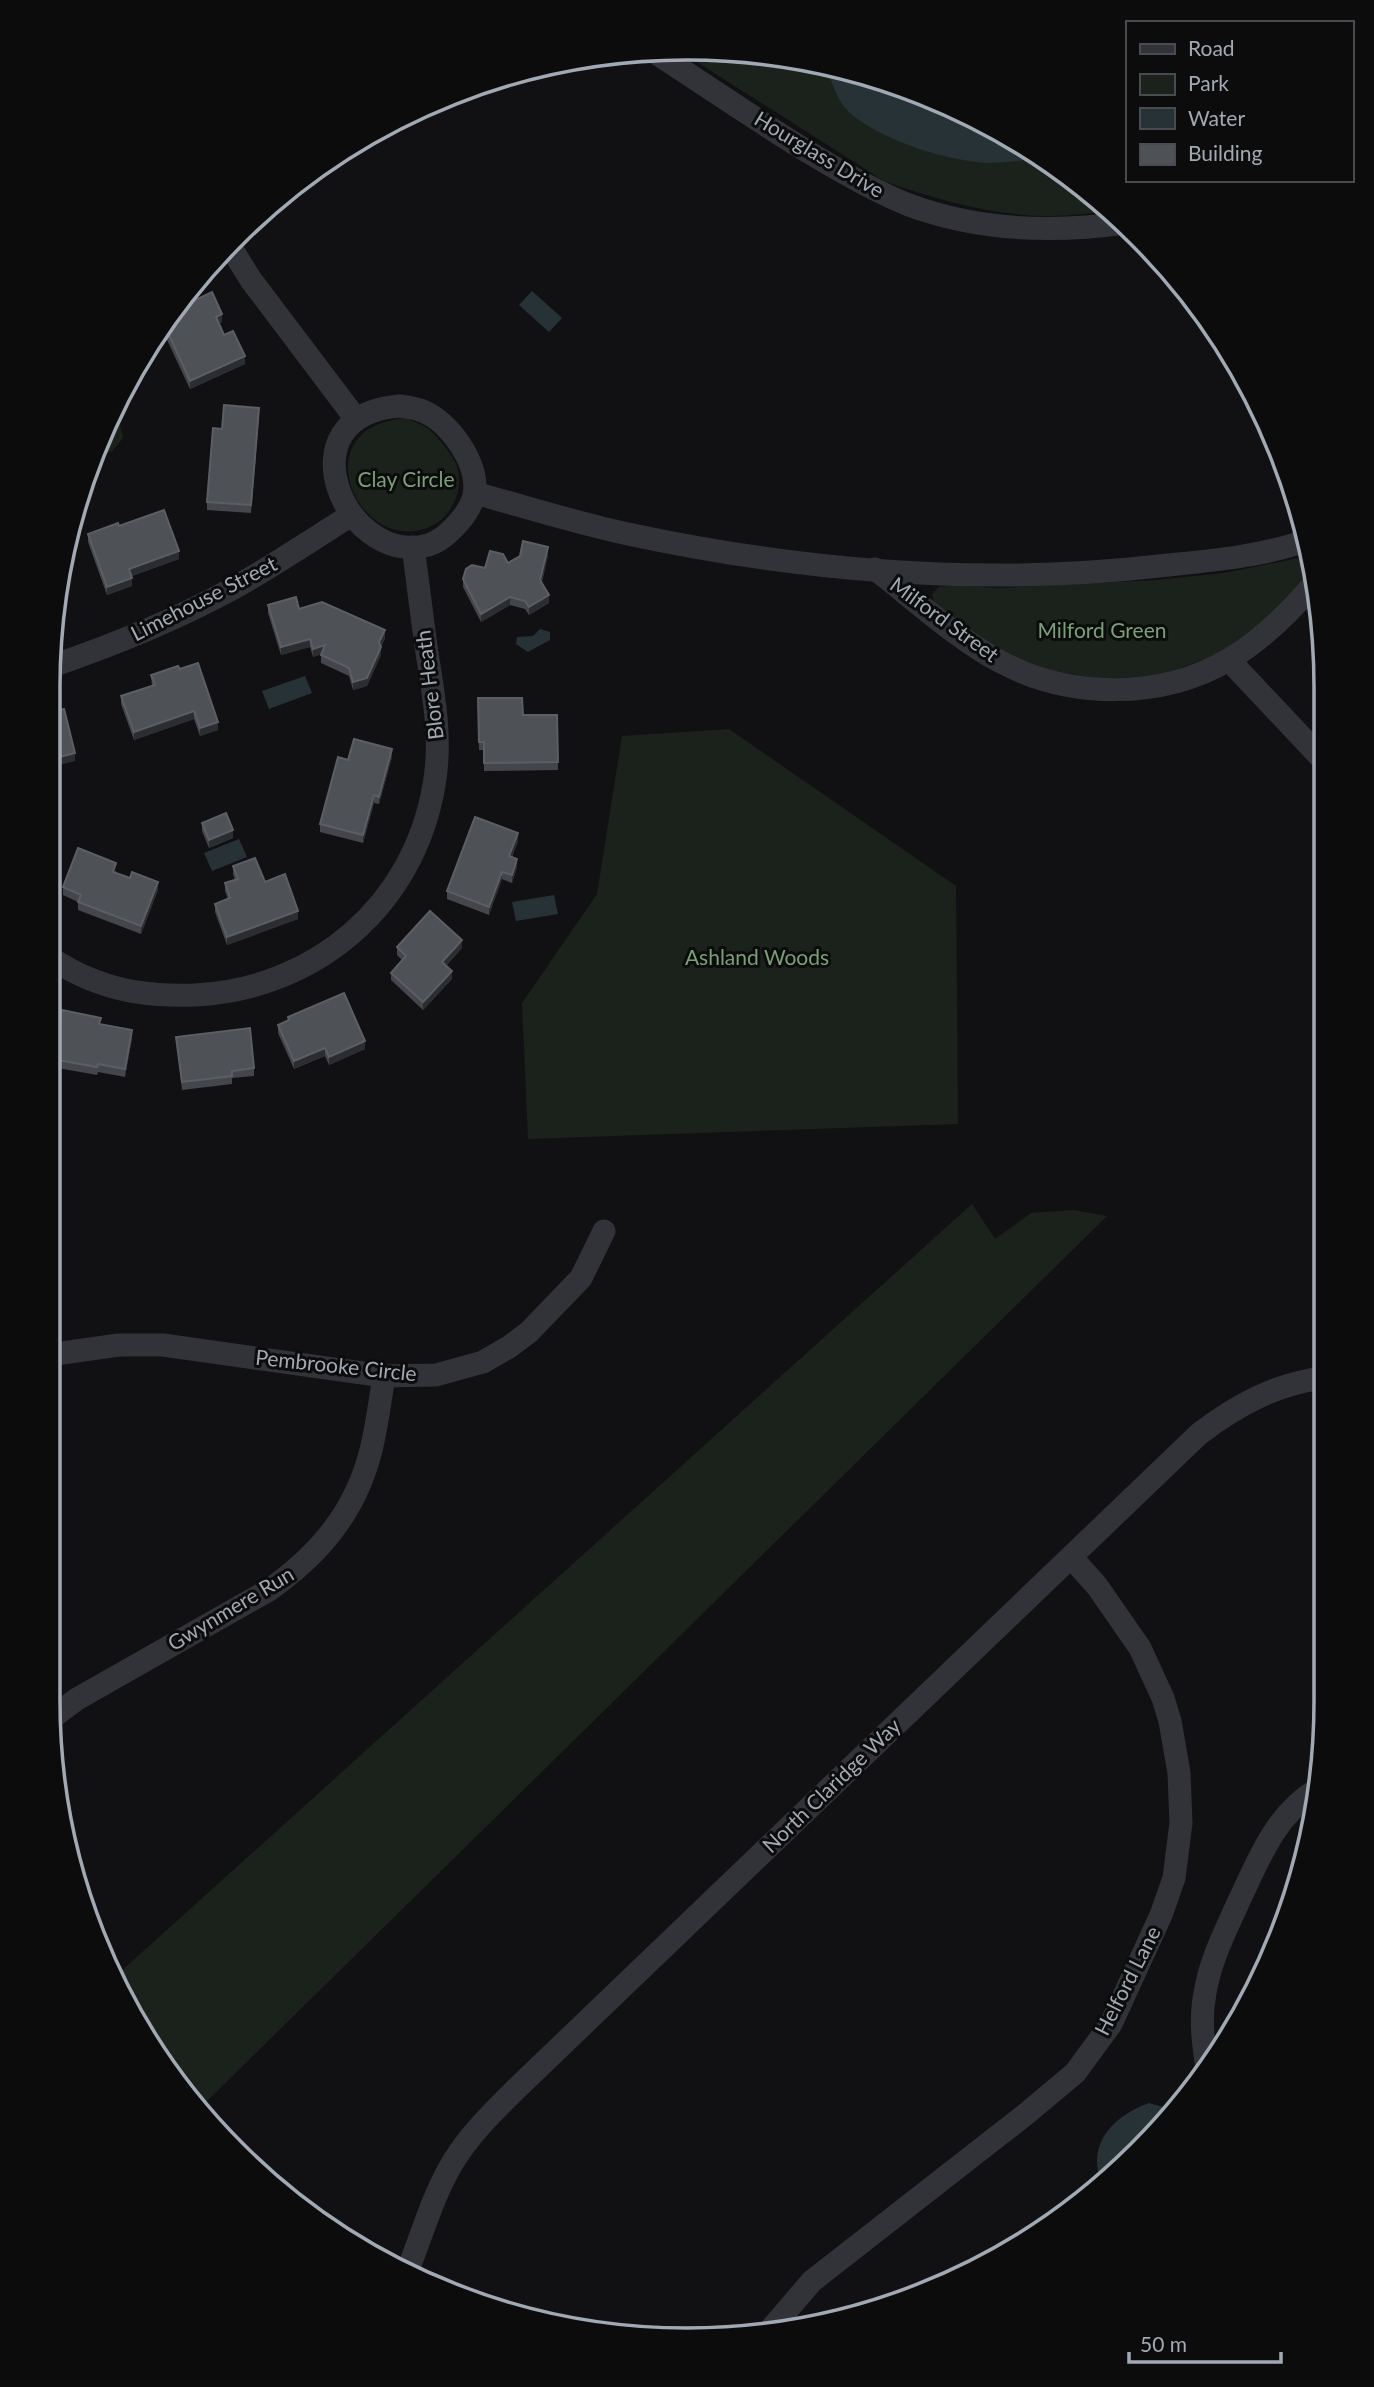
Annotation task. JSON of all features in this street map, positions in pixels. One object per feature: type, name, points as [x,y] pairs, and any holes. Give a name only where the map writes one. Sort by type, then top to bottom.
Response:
[{"type":"street","name":"Hourglass Drive","points":[[667,60],[792,142],[856,180],[912,206],[990,225],[1079,229],[1111,225]]},
{"type":"street","points":[[234,253],[251,281],[356,419]]},
{"type":"street","points":[[383,407],[414,408],[437,419],[464,452],[470,463],[475,493],[464,517],[452,531],[435,542],[414,547],[389,543],[351,515],[335,480],[334,465],[338,443],[356,419],[383,407]]},
{"type":"street","name":"Milford Street","points":[[475,493],[606,529],[685,545],[791,562],[875,569],[986,575],[1088,572],[1217,560],[1297,543]]},
{"type":"street","name":"Limehouse Street","points":[[61,663],[106,647],[190,610],[283,559],[351,515]]},
{"type":"street","name":"Blore Heath","points":[[60,963],[101,983],[124,990],[178,996],[231,991],[276,979],[322,956],[375,910],[392,889],[413,853],[429,808],[436,770],[437,720],[414,547]]},
{"type":"street","name":"Milford Street","points":[[875,569],[978,648],[998,660],[1035,677],[1101,689],[1165,684],[1229,660],[1273,626],[1307,592]]},
{"type":"street","points":[[1229,660],[1314,750]]},
{"type":"street","name":"Pembrooke Circle","points":[[60,1353],[119,1345],[163,1345],[384,1376],[436,1376],[483,1362],[529,1332],[581,1278],[604,1231]]},
{"type":"street","name":"Gwynmere Run","points":[[60,1711],[77,1699],[269,1590],[317,1550],[347,1512],[363,1478],[372,1448],[384,1376]]},
{"type":"street","name":"North Claridge Way","points":[[410,2264],[439,2189],[453,2162],[490,2115],[1199,1434],[1262,1395],[1287,1385],[1314,1380]]},
{"type":"street","name":"Helford Lane","points":[[778,2320],[813,2281],[1075,2073],[1111,2024],[1165,1905],[1174,1878],[1181,1823],[1179,1773],[1170,1721],[1153,1672],[1140,1648],[1097,1586],[1072,1558]]},
{"type":"street","points":[[1207,2052],[1204,1996],[1213,1959],[1272,1835],[1289,1813],[1306,1798]]},
{"type":"green space","points":[[694,60],[769,65],[809,72],[849,81],[927,107],[965,124],[1036,165],[1098,212],[1058,216],[987,210],[884,181]]},
{"type":"green space","name":"Clay Circle","points":[[407,418],[430,430],[444,446],[456,464],[459,481],[456,498],[448,513],[435,524],[409,532],[385,526],[365,511],[352,489],[348,466],[354,444],[373,427]]},
{"type":"green space","points":[[119,420],[123,438],[112,451],[104,454]]},
{"type":"green space","name":"Milford Green","points":[[1300,558],[1305,582],[1273,614],[1217,655],[1160,675],[1101,679],[1052,671],[1004,653],[935,605],[932,594],[939,587],[954,585],[998,588],[1156,580],[1224,573]]},
{"type":"green space","name":"Ashland Woods","points":[[729,729],[956,886],[958,1124],[528,1139],[522,1003],[597,894],[622,736]]},
{"type":"green space","points":[[972,1204],[995,1239],[1031,1213],[1074,1210],[1107,1216],[206,2102],[165,2049],[121,1971]]},
{"type":"water","points":[[830,77],[889,93],[965,124],[1027,159],[973,162],[916,148],[862,122],[844,107]]},
{"type":"water","points":[[532,291],[562,318],[549,332],[519,305]]},
{"type":"water","points":[[540,629],[550,632],[550,640],[528,652],[516,644],[517,637],[533,636]]},
{"type":"water","points":[[305,676],[312,693],[269,709],[262,691]]},
{"type":"water","points":[[239,839],[247,857],[212,871],[204,853]]},
{"type":"water","points":[[554,895],[558,914],[516,921],[512,902]]},
{"type":"water","points":[[1149,2103],[1164,2108],[1099,2174],[1097,2154],[1107,2132],[1137,2108]]},
{"type":"building","points":[[212,292],[222,314],[216,317],[224,335],[233,331],[245,356],[190,381],[168,334],[192,302]]},
{"type":"building","points":[[224,405],[259,408],[251,505],[207,502],[213,428],[222,429]]},
{"type":"building","points":[[164,510],[179,551],[129,569],[132,578],[107,587],[88,534]]},
{"type":"building","points":[[523,541],[548,547],[540,580],[549,595],[529,607],[525,601],[510,597],[481,614],[463,579],[466,569],[472,565],[485,568],[490,551],[503,554],[508,563],[520,556]]},
{"type":"building","points":[[296,597],[299,609],[322,602],[385,630],[379,642],[381,647],[367,678],[353,682],[349,668],[321,655],[325,645],[313,649],[310,639],[281,647],[268,605]]},
{"type":"building","points":[[198,663],[218,722],[200,728],[194,711],[134,732],[121,696],[155,685],[151,675]]},
{"type":"building","points":[[478,698],[522,698],[523,715],[557,715],[558,762],[484,763],[484,742],[479,742]]},
{"type":"building","points":[[64,709],[75,753],[60,757],[60,710]]},
{"type":"building","points":[[354,739],[392,749],[379,797],[374,795],[363,835],[320,824],[338,757],[348,760]]},
{"type":"building","points":[[226,813],[233,830],[209,840],[202,823]]},
{"type":"building","points":[[475,817],[518,833],[509,856],[517,859],[512,875],[502,872],[489,907],[447,891]]},
{"type":"building","points":[[78,848],[116,863],[113,872],[130,878],[132,872],[158,882],[141,926],[78,902],[81,895],[63,887]]},
{"type":"building","points":[[255,858],[265,882],[285,874],[298,911],[227,937],[215,904],[230,898],[225,883],[238,879],[233,866]]},
{"type":"building","points":[[430,911],[462,940],[442,962],[452,971],[423,1002],[391,973],[406,956],[397,947]]},
{"type":"building","points":[[344,993],[365,1041],[329,1057],[325,1048],[294,1061],[278,1025],[289,1020],[288,1017]]},
{"type":"building","points":[[62,1010],[101,1018],[99,1024],[132,1030],[125,1069],[60,1060]]},
{"type":"building","points":[[250,1028],[254,1068],[232,1071],[232,1076],[182,1082],[176,1037]]}]
